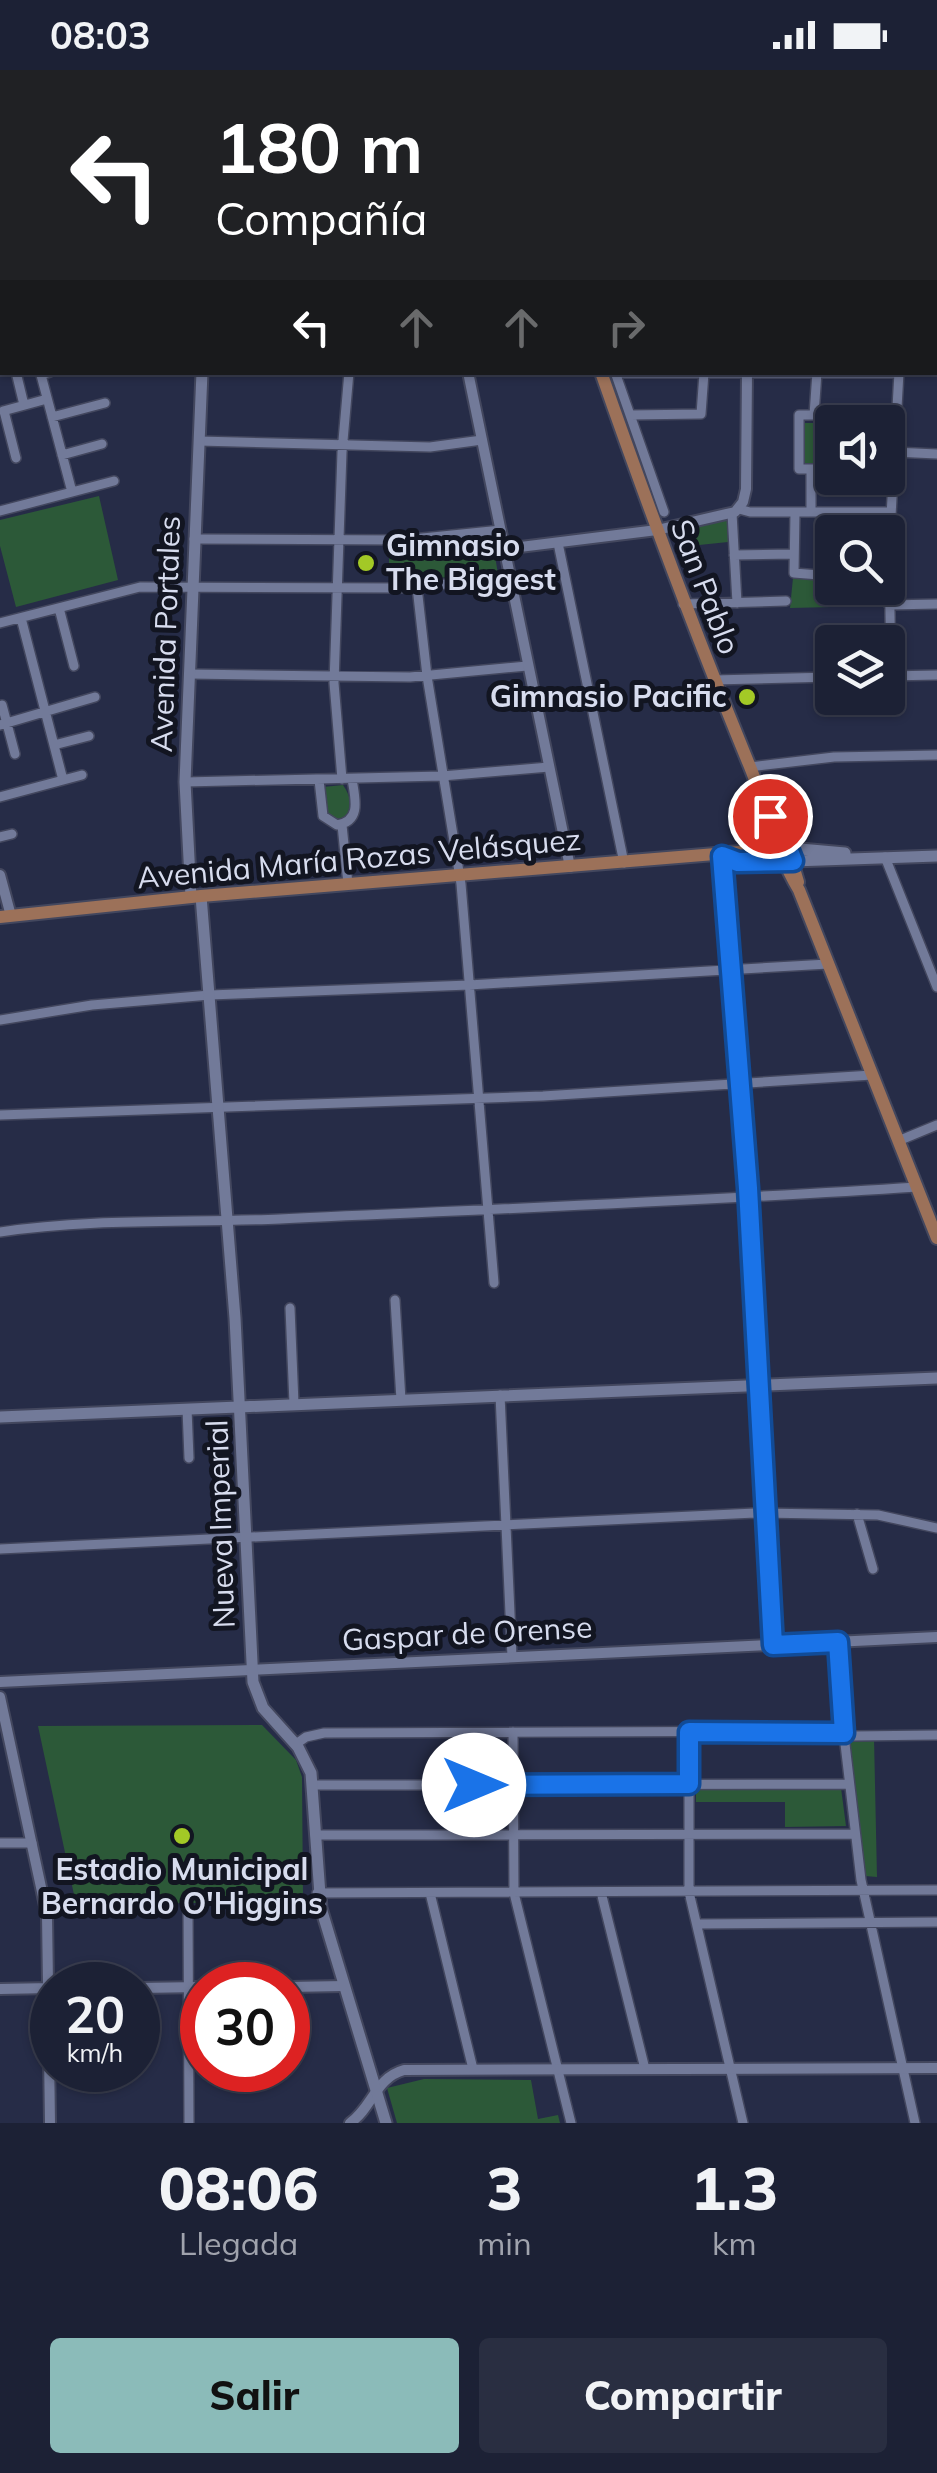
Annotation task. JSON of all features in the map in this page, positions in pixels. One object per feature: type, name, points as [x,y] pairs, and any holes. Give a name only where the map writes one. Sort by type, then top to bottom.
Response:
[{"type":"main road","name":"Avenida Portales","points":[[196,896],[186,782],[202,375]]},
{"type":"main road","name":"San Pablo","points":[[602,375],[683,604],[937,1238]]},
{"type":"main road","points":[[647,504],[654,485]]},
{"type":"main road","points":[[786,855],[937,856]]},
{"type":"main road","name":"Avenida María Rozas Velásquez","points":[[5,916],[460,875],[786,855]]},
{"type":"main road","name":"Nueva Imperial","points":[[196,896],[210,995],[228,1221],[241,1407],[252,1670],[259,1702],[306,1759],[314,1786],[318,1893],[386,2123]]},
{"type":"main road","points":[[0,1418],[937,1378]]},
{"type":"street","points":[[17,375],[24,405]]},
{"type":"street","points":[[46,375],[47,400],[72,492]]},
{"type":"street","points":[[319,780],[323,816],[330,823],[342,825],[350,820],[355,812],[347,779],[335,678],[342,445],[349,375]]},
{"type":"street","points":[[469,375],[570,867]]},
{"type":"street","name":"San Pablo","points":[[616,375],[664,512]]},
{"type":"street","points":[[630,414],[702,414],[704,375]]},
{"type":"street","points":[[737,603],[734,555],[736,511],[746,490],[747,375]]},
{"type":"street","points":[[814,415],[817,375]]},
{"type":"street","points":[[897,405],[899,375]]},
{"type":"street","points":[[16,458],[2,411],[47,400]]},
{"type":"street","points":[[52,417],[105,403]]},
{"type":"street","points":[[799,415],[814,415],[827,415],[826,469],[799,470],[799,415]]},
{"type":"street","points":[[198,441],[430,447],[482,440]]},
{"type":"street","points":[[62,455],[102,444]]},
{"type":"street","points":[[905,453],[937,454]]},
{"type":"street","points":[[811,470],[811,512]]},
{"type":"street","points":[[0,511],[114,481]]},
{"type":"street","points":[[25,490],[28,504]]},
{"type":"street","points":[[890,515],[891,495]]},
{"type":"street","points":[[504,549],[657,530],[736,511],[890,512]]},
{"type":"street","points":[[795,512],[796,576],[815,576]]},
{"type":"street","points":[[194,539],[426,539],[500,530]]},
{"type":"street","points":[[558,543],[624,863]]},
{"type":"street","points":[[734,555],[794,554]]},
{"type":"street","points":[[0,624],[122,589],[418,587],[510,578]]},
{"type":"street","points":[[418,587],[427,676],[460,875],[494,1283]]},
{"type":"street","points":[[683,604],[786,601]]},
{"type":"street","points":[[905,605],[937,604]]},
{"type":"street","points":[[889,605],[889,625]]},
{"type":"street","points":[[59,608],[74,666]]},
{"type":"street","points":[[21,618],[63,780]]},
{"type":"street","points":[[189,674],[427,676],[527,666]]},
{"type":"street","points":[[905,675],[937,674]]},
{"type":"street","points":[[714,680],[815,677]]},
{"type":"street","points":[[3,724],[95,697]]},
{"type":"street","points":[[2,705],[3,724],[15,754]]},
{"type":"street","points":[[54,745],[89,736]]},
{"type":"street","points":[[750,766],[834,758],[937,755]]},
{"type":"street","points":[[186,782],[442,776],[549,767]]},
{"type":"street","points":[[0,797],[82,775]]},
{"type":"street","points":[[342,825],[348,884]]},
{"type":"street","points":[[0,837],[12,834]]},
{"type":"street","points":[[722,856],[749,1198],[773,1645]]},
{"type":"street","points":[[885,856],[937,987]]},
{"type":"street","points":[[0,875],[5,916]]},
{"type":"street","points":[[0,1020],[113,1002],[210,995],[470,985],[828,964]]},
{"type":"street","points":[[0,1115],[479,1098],[872,1075]]},
{"type":"street","points":[[898,1140],[937,1125]]},
{"type":"street","points":[[0,1232],[72,1225],[488,1210],[917,1187]]},
{"type":"street","points":[[395,1300],[401,1400]]},
{"type":"street","points":[[290,1308],[294,1404]]},
{"type":"street","points":[[500,1396],[512,1657]]},
{"type":"street","points":[[187,1409],[189,1458]]},
{"type":"street","points":[[0,1550],[766,1514],[878,1515],[937,1528]]},
{"type":"street","points":[[857,1514],[873,1569]]},
{"type":"street","name":"Gaspar de Orense","points":[[0,1682],[937,1637]]},
{"type":"street","points":[[838,1642],[849,1784],[863,1890],[915,2123]]},
{"type":"street","points":[[0,1697],[47,1914],[50,1962]]},
{"type":"street","points":[[513,1732],[514,1893],[571,2123]]},
{"type":"street","points":[[689,1732],[689,1892],[743,2123]]},
{"type":"street","points":[[296,1744],[313,1734],[324,1733],[937,1735]]},
{"type":"street","points":[[314,1786],[849,1784]]},
{"type":"street","points":[[315,1835],[856,1834]]},
{"type":"street","points":[[0,1843],[32,1843]]},
{"type":"street","points":[[318,1893],[937,1890]]},
{"type":"street","points":[[600,1892],[645,2069]]},
{"type":"street","points":[[430,1893],[474,2069]]},
{"type":"street","points":[[188,1908],[188,1962]]},
{"type":"street","points":[[696,1924],[937,1922]]},
{"type":"street","points":[[310,1987],[344,1986]]},
{"type":"street","points":[[0,1989],[30,1988]]},
{"type":"street","points":[[350,2123],[364,2111],[388,2076],[404,2070],[937,2068]]},
{"type":"street","points":[[50,2092],[50,2123]]},
{"type":"street","points":[[189,2092],[189,2123]]},
{"type":"green space","points":[[804,423],[815,423],[815,463],[804,463]]},
{"type":"green space","points":[[99,496],[118,580],[16,607],[0,546],[0,520]]},
{"type":"green space","points":[[729,519],[728,542],[680,547],[675,532]]},
{"type":"green space","points":[[492,538],[498,574],[389,581],[389,546]]},
{"type":"green space","points":[[793,578],[815,578],[815,605],[832,605],[832,607],[790,608]]},
{"type":"green space","points":[[343,785],[349,808],[346,817],[333,820],[325,812],[323,787]]},
{"type":"green space","name":"Estadio Municipal Bernardo O'Higgins","points":[[262,1725],[296,1760],[302,1777],[306,1902],[76,1904],[38,1726]]},
{"type":"green space","points":[[874,1738],[877,1877],[865,1876],[849,1739]]},
{"type":"green space","points":[[696,1788],[841,1788],[846,1826],[785,1827],[785,1802],[696,1802]]},
{"type":"green space","points":[[424,2079],[531,2080],[538,2119],[558,2115],[560,2123],[397,2123],[387,2088]]},
{"type":"place","name":"Gimnasio The Biggest","points":[[366,563]]},
{"type":"place","name":"Gimnasio Pacific","points":[[747,697]]},
{"type":"place","name":"Estadio Municipal Bernardo O'Higgins","points":[[182,1836]]},
{"type":"route","points":[[474,1785],[689,1784],[689,1732],[844,1733],[838,1642],[773,1645],[761,1384],[722,856],[738,862],[793,861],[770,816]]}]
